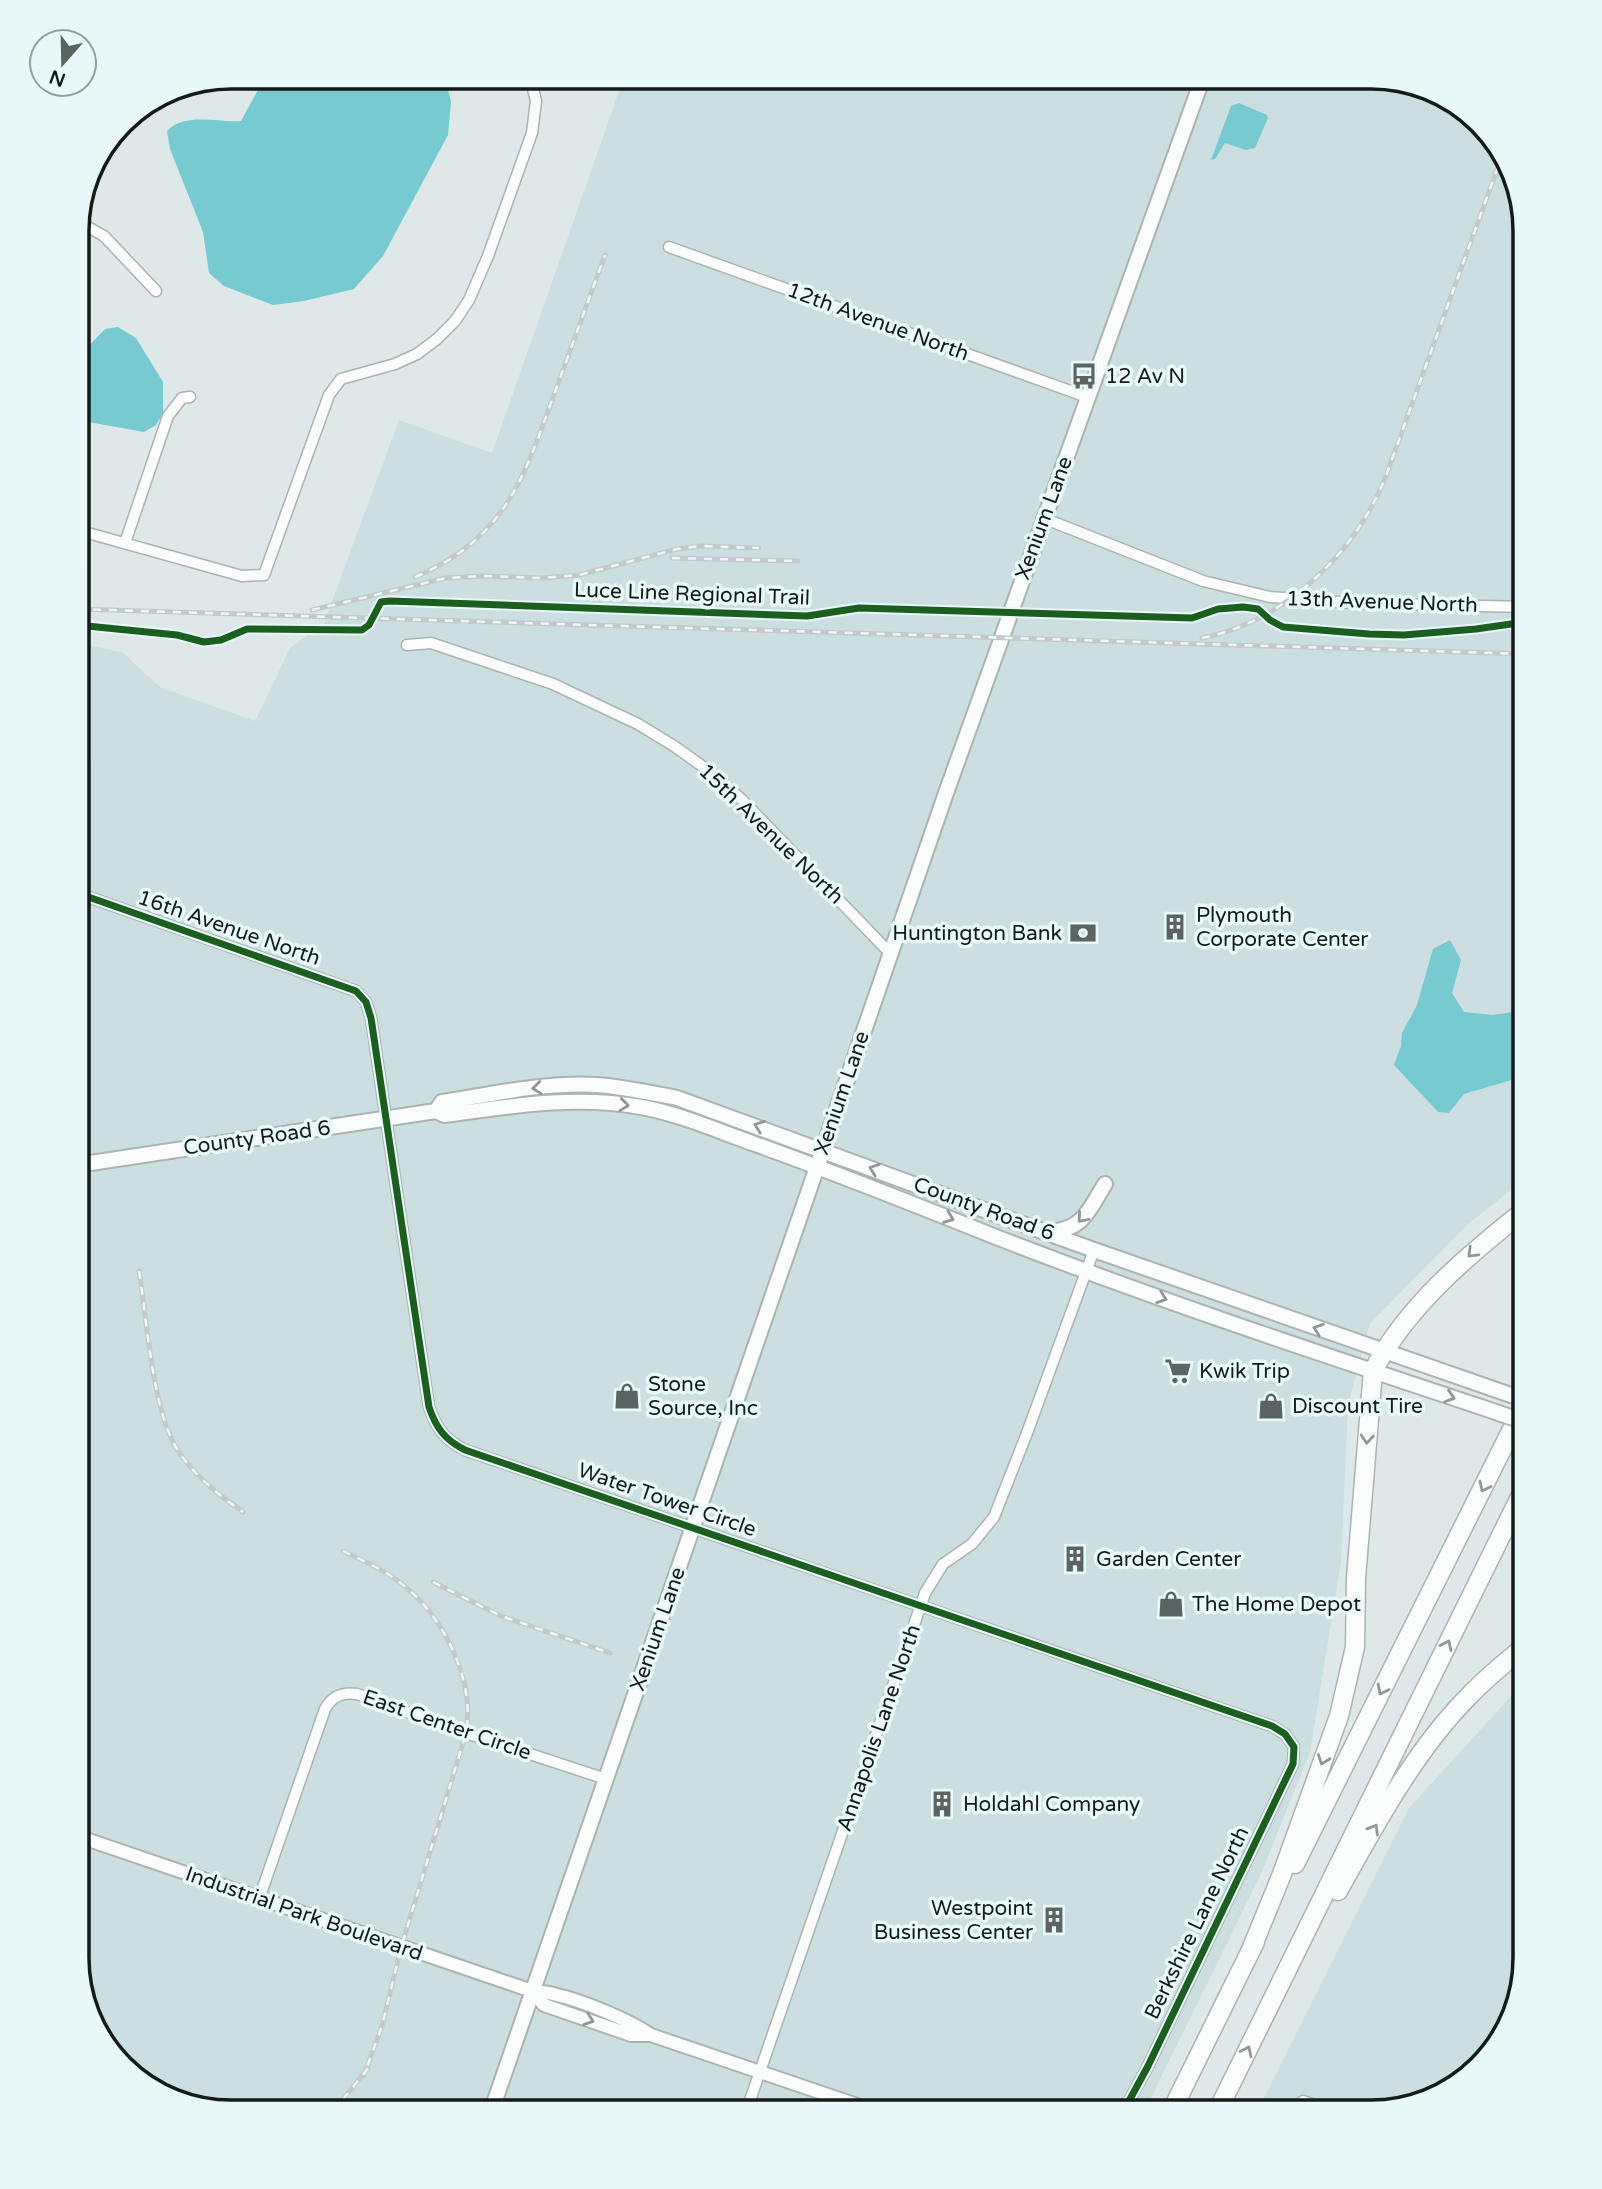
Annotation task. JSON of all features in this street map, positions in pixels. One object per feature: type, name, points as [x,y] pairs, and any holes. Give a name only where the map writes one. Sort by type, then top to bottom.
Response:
[{"type":"highway","points":[[1251,1950],[1282,1874],[1339,1716],[1355,1647],[1356,1578],[1373,1371],[1383,1352],[1425,1299],[1481,1245],[1513,1220]]},
{"type":"highway","points":[[1177,2100],[1513,1426]]},
{"type":"highway","points":[[1223,2100],[1513,1511]]},
{"type":"highway","points":[[1298,1948],[1318,1927],[1372,1830],[1428,1745],[1468,1696],[1513,1657]]},
{"type":"main road","name":"Xenium Lane","points":[[495,2099],[890,953],[1198,90]]},
{"type":"main road","name":"County Road 6","points":[[436,1111],[442,1102],[558,1086],[597,1085],[677,1098],[1094,1250],[1513,1397]]},
{"type":"main road","name":"County Road 6","points":[[89,1163],[436,1111],[445,1115],[533,1102],[566,1101],[642,1107],[682,1118],[817,1166],[1086,1272],[1513,1418]]},
{"type":"main road","points":[[1045,1232],[1067,1230],[1078,1224],[1105,1184]]},
{"type":"street","points":[[90,533],[242,576],[264,575],[335,384],[351,375],[395,364],[417,354],[455,321],[469,300],[488,256],[532,133],[536,101],[533,90]]},
{"type":"street","points":[[90,228],[104,236],[156,291]]},
{"type":"street","name":"12th Avenue North","points":[[669,247],[1087,397]]},
{"type":"street","points":[[125,543],[168,416],[182,398],[190,397]]},
{"type":"street","name":"13th Avenue North","points":[[1044,518],[1203,581],[1270,597],[1353,603],[1513,607]]},
{"type":"street","name":"15th Avenue North","points":[[407,645],[431,643],[553,684],[638,723],[709,771],[741,799],[890,953]]},
{"type":"street","name":"16th Avenue North","points":[[90,897],[356,991],[366,1002]]},
{"type":"street","name":"Water Tower Circle","points":[[366,1002],[371,1018],[429,1407],[441,1433],[452,1443],[465,1450],[1272,1726],[1285,1734],[1294,1747]]},
{"type":"street","name":"Annapolis Lane North","points":[[751,2099],[921,1606],[933,1578],[943,1564],[972,1544],[994,1517],[1094,1250]]},
{"type":"street","name":"East Center Circle","points":[[259,1899],[325,1709],[330,1700],[338,1695],[347,1692],[357,1694],[606,1779]]},
{"type":"street","name":"Berkshire Lane North","points":[[1130,2100],[1293,1764],[1294,1747]]},
{"type":"street","name":"Industrial Park Boulevard","points":[[89,1840],[532,1992],[549,1992],[634,2024],[651,2035],[842,2100]]},
{"type":"shaded area","points":[[619,90],[1389,90],[1425,100],[1457,119],[1483,145],[1502,177],[1512,213],[1513,232],[1513,1189],[1467,1225],[1370,1323],[1348,1405],[1341,1562],[1310,1752],[1261,1874],[1150,2100],[222,2099],[195,2095],[160,2081],[131,2058],[108,2029],[100,2012],[90,1976],[89,1957],[90,645],[123,653],[160,687],[255,721],[290,648],[324,623],[399,420],[492,453]]},
{"type":"shaded area","points":[[1513,1694],[1512,1976],[1502,2012],[1494,2029],[1471,2058],[1457,2070],[1442,2081],[1407,2095],[1370,2100],[1263,2100],[1409,1808]]},
{"type":"water","points":[[258,90],[448,90],[451,102],[448,135],[383,256],[354,289],[273,305],[224,286],[209,273],[203,232],[170,149],[167,131],[174,125],[192,120],[241,121]]},
{"type":"water","points":[[1239,103],[1267,115],[1255,148],[1246,150],[1225,143],[1215,159],[1211,160],[1231,106]]},
{"type":"water","points":[[118,327],[136,338],[163,382],[163,413],[156,425],[144,432],[90,422],[90,345],[105,329]]},
{"type":"water","points":[[1450,940],[1461,960],[1452,993],[1464,1012],[1493,1015],[1513,1012],[1513,1080],[1464,1094],[1449,1113],[1438,1112],[1394,1065],[1401,1046],[1402,1033],[1417,1005],[1433,949]]},
{"type":"railway","points":[[1202,638],[1233,630],[1289,599],[1315,579],[1358,529],[1387,473],[1498,168]]},
{"type":"railway","points":[[415,577],[446,562],[471,544],[508,502],[533,451],[605,255]]},
{"type":"railway","points":[[312,610],[446,578],[542,578],[579,575],[677,549],[701,546],[759,548]]},
{"type":"railway","points":[[672,558],[798,561]]},
{"type":"railway","points":[[90,609],[1513,654]]},
{"type":"railway","points":[[139,1271],[156,1388],[169,1432],[177,1449],[199,1476],[243,1512]]},
{"type":"railway","points":[[343,1551],[401,1583],[434,1618],[455,1654],[462,1674],[468,1714],[466,1733],[401,1948],[382,2026],[364,2075]]},
{"type":"railway","points":[[433,1582],[501,1616],[610,1653]]},
{"type":"railway","points":[[343,2099],[368,2068]]},
{"type":"cycle path","name":"Luce Line Regional Trail","points":[[90,626],[177,635],[204,642],[221,640],[247,629],[362,630],[369,625],[381,602],[390,601],[807,616],[859,608],[1192,618],[1218,609],[1243,607],[1258,609],[1283,627],[1404,635],[1513,624]]},
{"type":"cycle path","points":[[90,897],[356,991],[366,1002],[371,1018],[429,1407],[438,1427],[452,1442],[465,1450],[1272,1726],[1285,1734],[1294,1747],[1293,1764],[1130,2100]]},
{"type":"place","name":"12 Av N","points":[[1084,376]]},
{"type":"place","name":"Plymouth Corporate Center","points":[[1175,927]]},
{"type":"place","name":"Huntington Bank","points":[[1083,933]]},
{"type":"place","name":"Kwik Trip","points":[[1178,1371]]},
{"type":"place","name":"Stone Source, Inc","points":[[627,1396]]},
{"type":"place","name":"Discount Tire","points":[[1271,1406]]},
{"type":"place","name":"Garden Center","points":[[1075,1559]]},
{"type":"place","name":"The Home Depot","points":[[1171,1604]]},
{"type":"place","name":"Holdahl Company","points":[[942,1804]]},
{"type":"place","name":"Westpoint Business Center","points":[[1054,1920]]}]
